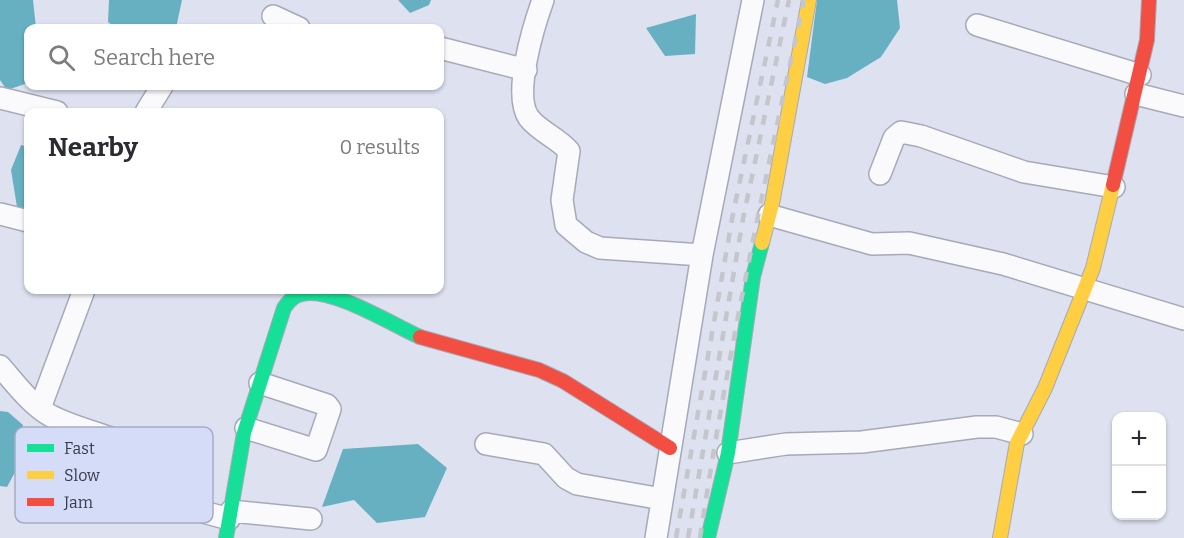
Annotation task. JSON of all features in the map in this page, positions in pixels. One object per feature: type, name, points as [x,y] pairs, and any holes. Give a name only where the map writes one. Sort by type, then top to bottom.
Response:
[{"type":"street","points":[[543,0],[528,53],[524,91],[528,117],[569,151],[563,212],[566,225],[574,234],[600,248],[702,255]]},
{"type":"street","points":[[656,538],[702,255],[753,0]]},
{"type":"street","points":[[708,538],[728,453],[753,277],[769,215],[809,0]]},
{"type":"street","points":[[1000,538],[1017,443],[1045,388],[1085,289],[1114,187],[1147,40],[1149,0]]},
{"type":"street","points":[[273,16],[290,24]]},
{"type":"street","points":[[977,25],[1138,85],[1184,106]]},
{"type":"street","points":[[444,49],[526,70]]},
{"type":"street","points":[[149,108],[160,90]]},
{"type":"street","points":[[0,98],[41,108]]},
{"type":"street","points":[[880,174],[894,138],[902,132],[1024,172],[1114,187]]},
{"type":"street","points":[[0,214],[24,220]]},
{"type":"street","points":[[769,215],[872,244],[909,243],[1003,264],[1184,319]]},
{"type":"street","points":[[40,408],[83,294]]},
{"type":"street","points":[[229,522],[246,428],[260,383],[284,308],[292,298],[302,294]]},
{"type":"street","points":[[322,294],[341,300],[424,339],[539,370],[563,381],[670,448]]},
{"type":"street","points":[[0,366],[47,414],[77,427]]},
{"type":"street","points":[[246,428],[316,450],[330,409],[327,405],[260,383]]},
{"type":"street","points":[[728,453],[786,444],[862,442],[977,427],[996,427],[1022,434]]},
{"type":"street","points":[[486,444],[544,454],[566,478],[577,484],[662,499]]},
{"type":"street","points":[[213,517],[229,522],[311,519]]},
{"type":"water","points":[[0,0],[33,0],[36,24],[24,24],[24,84],[7,90],[0,80]]},
{"type":"water","points":[[109,0],[182,0],[177,24],[111,24],[108,22]]},
{"type":"water","points":[[398,0],[431,0],[429,5],[410,13]]},
{"type":"water","points":[[817,0],[897,0],[900,28],[881,57],[847,78],[825,84],[807,77]]},
{"type":"water","points":[[696,14],[695,54],[665,56],[646,28]]},
{"type":"water","points":[[21,145],[24,146],[24,214],[18,213],[11,170]]},
{"type":"water","points":[[0,411],[8,412],[23,425],[23,427],[15,427],[15,472],[7,487],[0,486]]},
{"type":"water","points":[[418,444],[447,468],[425,517],[377,523],[354,500],[322,507],[343,449]]},
{"type":"railway","points":[[676,538],[733,214],[778,0]]},
{"type":"railway","points":[[688,538],[743,219],[789,0]]},
{"type":"railway","points":[[700,538],[734,335],[804,0]]},
{"type":"traffic: fast","points":[[708,538],[728,453],[753,277],[762,243]]},
{"type":"traffic: fast","points":[[226,538],[244,433],[284,308],[296,296],[302,294]]},
{"type":"traffic: fast","points":[[319,294],[345,301],[420,337]]},
{"type":"traffic: slow","points":[[762,243],[772,204],[809,0]]},
{"type":"traffic: slow","points":[[1000,538],[1017,443],[1045,388],[1093,268],[1113,185]]},
{"type":"traffic: jam","points":[[1113,185],[1147,40],[1149,0]]},
{"type":"traffic: jam","points":[[420,337],[539,370],[563,381],[670,448]]}]
